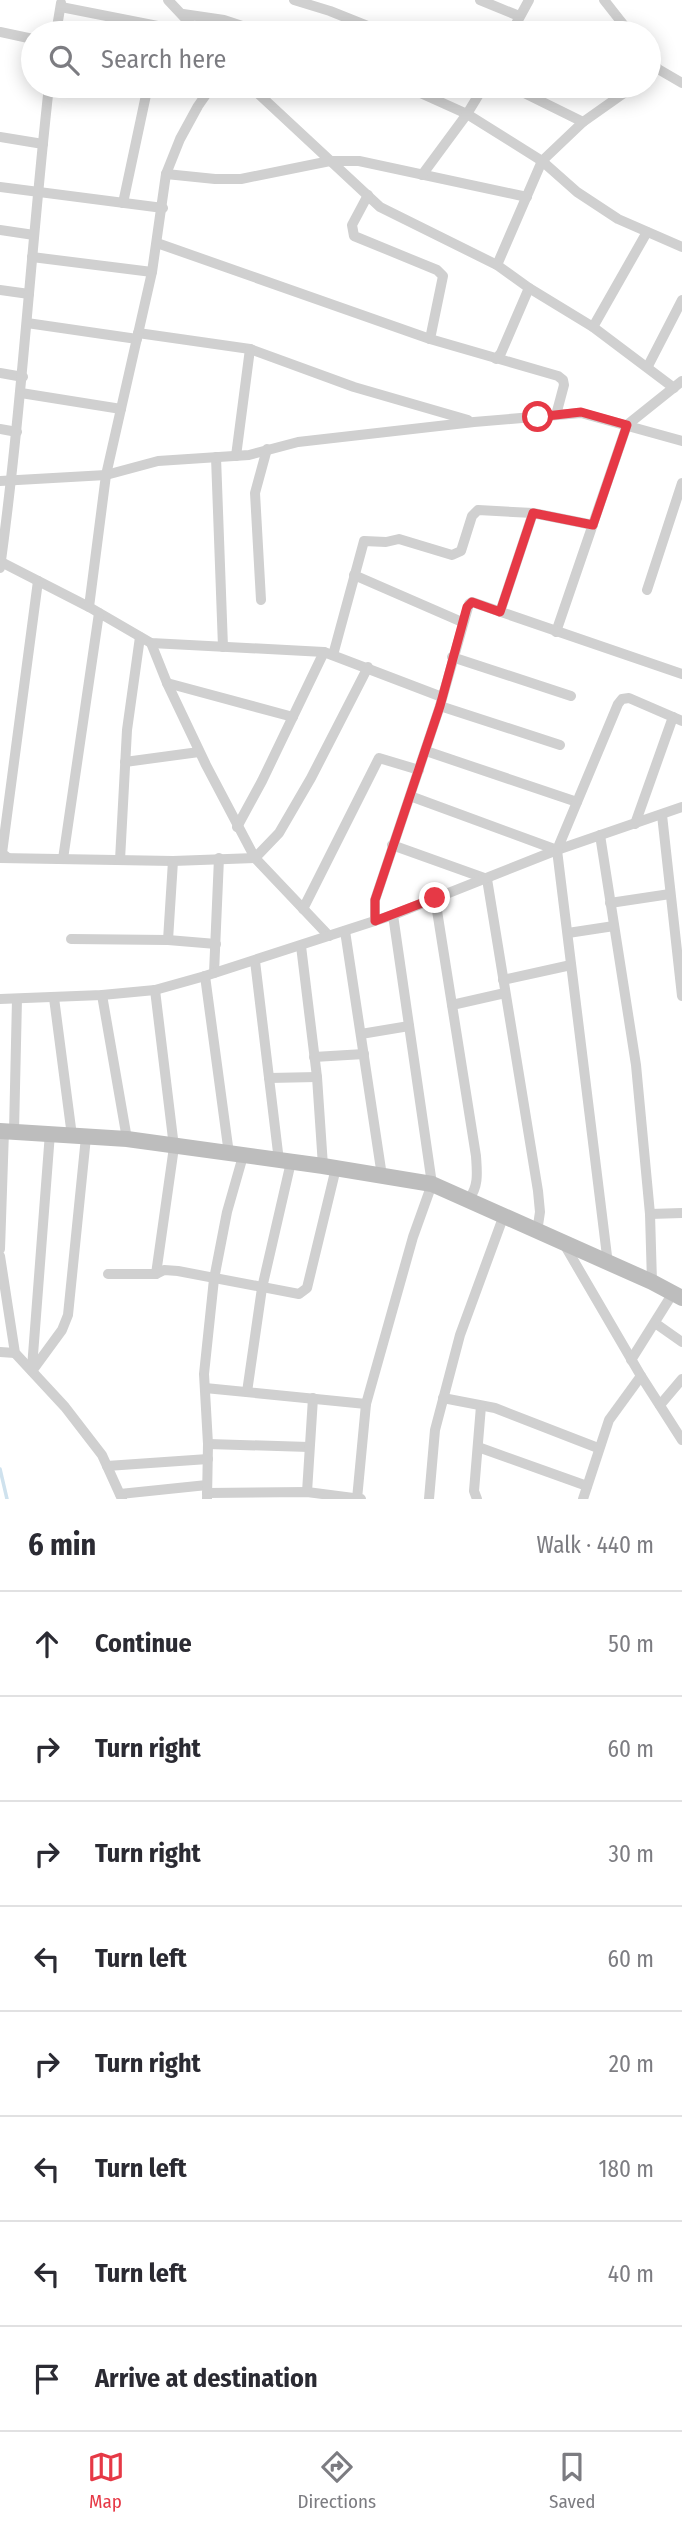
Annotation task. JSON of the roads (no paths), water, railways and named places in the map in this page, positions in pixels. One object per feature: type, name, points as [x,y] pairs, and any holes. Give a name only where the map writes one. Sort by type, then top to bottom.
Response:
[{"type":"street","points":[[168,0],[189,21]]},
{"type":"street","points":[[294,0],[355,21]]},
{"type":"street","points":[[480,0],[519,16]]},
{"type":"street","points":[[517,21],[529,0]]},
{"type":"street","points":[[604,0],[621,21]]},
{"type":"street","points":[[58,21],[61,3],[140,21]]},
{"type":"street","points":[[183,14],[227,21]]},
{"type":"street","points":[[0,32],[21,36]]},
{"type":"street","points":[[661,76],[682,83]]},
{"type":"street","points":[[0,568],[6,481],[17,432],[23,377],[37,193],[48,98]]},
{"type":"street","points":[[123,203],[145,98]]},
{"type":"street","points":[[89,607],[106,475],[152,272],[166,174],[180,139],[204,98]]},
{"type":"street","points":[[263,98],[380,207],[497,265],[528,288],[593,327],[678,384],[627,425],[556,632]]},
{"type":"street","points":[[432,98],[467,114],[542,161],[577,192],[618,219],[682,247]]},
{"type":"street","points":[[422,175],[477,98]]},
{"type":"street","points":[[534,98],[583,122]]},
{"type":"street","points":[[497,265],[542,161],[583,122],[618,98]]},
{"type":"street","points":[[0,137],[43,144]]},
{"type":"street","points":[[166,174],[240,179],[330,161],[359,161],[527,197]]},
{"type":"street","points":[[0,187],[163,208]]},
{"type":"street","points":[[368,195],[352,225],[354,236],[437,270],[443,276],[430,339]]},
{"type":"street","points":[[0,230],[34,234]]},
{"type":"street","points":[[593,327],[648,232]]},
{"type":"street","points":[[157,243],[430,339],[558,376],[564,385],[556,415]]},
{"type":"street","points":[[32,257],[152,272]]},
{"type":"street","points":[[496,359],[528,288]]},
{"type":"street","points":[[0,290],[29,294]]},
{"type":"street","points":[[648,366],[682,300]]},
{"type":"street","points":[[27,323],[250,349],[354,387],[474,422]]},
{"type":"street","points":[[236,456],[250,349]]},
{"type":"street","points":[[0,373],[23,377]]},
{"type":"street","points":[[21,393],[121,409]]},
{"type":"street","points":[[6,481],[106,475],[158,461],[249,455],[299,442],[581,412],[682,441]]},
{"type":"street","points":[[0,429],[17,432]]},
{"type":"street","points":[[261,600],[255,494],[267,449]]},
{"type":"street","points":[[216,457],[223,647]]},
{"type":"street","points":[[647,590],[678,512],[682,483]]},
{"type":"street","points":[[237,827],[328,653],[362,544],[366,541],[386,542],[400,539],[452,555],[461,551],[472,516],[478,510],[533,513],[593,525]]},
{"type":"street","points":[[500,612],[533,513]]},
{"type":"street","points":[[1,562],[89,607],[151,643],[328,653],[368,667],[441,702],[559,745]]},
{"type":"street","points":[[354,575],[463,622]]},
{"type":"street","points":[[38,580],[2,853],[4,858],[173,861],[255,858],[279,834],[368,667]]},
{"type":"street","points":[[375,921],[375,900],[426,751],[467,607],[472,602],[682,674]]},
{"type":"street","points":[[63,859],[99,613]]},
{"type":"street","points":[[120,860],[127,730],[140,637]]},
{"type":"street","points":[[151,643],[199,752],[255,858],[329,936]]},
{"type":"street","points":[[452,657],[571,696]]},
{"type":"street","points":[[167,683],[293,717]]},
{"type":"street","points":[[608,1264],[557,850],[618,704],[622,699],[629,698],[678,719],[635,824]]},
{"type":"street","points":[[426,751],[577,802]]},
{"type":"street","points":[[125,762],[199,752]]},
{"type":"street","points":[[303,909],[379,758],[419,770]]},
{"type":"street","points":[[410,796],[557,850]]},
{"type":"street","points":[[0,999],[54,998],[155,990],[255,961],[393,915],[557,850],[682,807]]},
{"type":"street","points":[[662,815],[682,996]]},
{"type":"street","points":[[600,835],[636,1065],[650,1214],[652,1282]]},
{"type":"street","points":[[392,845],[486,879]]},
{"type":"street","points":[[207,1492],[208,1444],[204,1374],[215,1279],[236,1155],[210,974],[216,944],[219,858]]},
{"type":"street","points":[[168,940],[173,861]]},
{"type":"street","points":[[486,879],[538,1191],[540,1212],[537,1232]]},
{"type":"street","points":[[610,903],[670,894]]},
{"type":"street","points":[[435,898],[476,1156],[475,1191],[469,1199]]},
{"type":"street","points":[[0,1256],[3,1298],[15,1353],[83,1429],[107,1466],[121,1497],[207,1492],[307,1492],[358,1499],[366,1404],[413,1237],[432,1184],[393,915]]},
{"type":"street","points":[[568,933],[614,926]]},
{"type":"street","points":[[345,931],[382,1176]]},
{"type":"street","points":[[71,939],[168,940],[216,944]]},
{"type":"street","points":[[108,1274],[156,1274],[164,1270],[299,1294],[307,1288],[330,1167],[301,946]]},
{"type":"street","points":[[247,1392],[285,1161],[269,1078],[255,961]]},
{"type":"street","points":[[503,980],[572,965]]},
{"type":"street","points":[[155,990],[174,1147],[156,1274]]},
{"type":"street","points":[[452,1005],[505,993]]},
{"type":"street","points":[[102,995],[127,1139]]},
{"type":"street","points":[[32,1371],[62,1330],[68,1315],[79,1137],[54,998]]},
{"type":"street","points":[[0,1249],[17,999]]},
{"type":"street","points":[[361,1034],[409,1026]]},
{"type":"street","points":[[314,1057],[364,1054]]},
{"type":"street","points":[[269,1078],[317,1077]]},
{"type":"street","points":[[6,1131],[127,1139],[432,1184],[678,1296],[654,1323],[632,1360]]},
{"type":"street","points":[[32,1371],[50,1133]]},
{"type":"street","points":[[650,1214],[682,1213]]},
{"type":"street","points":[[429,1499],[435,1430],[443,1398],[460,1335],[504,1215]]},
{"type":"street","points":[[564,1244],[641,1376],[682,1440]]},
{"type":"street","points":[[654,1323],[682,1342]]},
{"type":"street","points":[[0,1352],[15,1353]]},
{"type":"street","points":[[583,1499],[609,1420],[641,1376]]},
{"type":"street","points":[[660,1405],[682,1379]]},
{"type":"street","points":[[205,1388],[366,1404]]},
{"type":"street","points":[[307,1492],[313,1398]]},
{"type":"street","points":[[443,1398],[495,1408],[598,1448]]},
{"type":"street","points":[[480,1498],[474,1491],[481,1406]]},
{"type":"street","points":[[208,1444],[309,1447]]},
{"type":"street","points":[[478,1447],[587,1486]]},
{"type":"street","points":[[107,1466],[208,1459]]},
{"type":"waterway","points":[[0,1469],[7,1499]]}]
